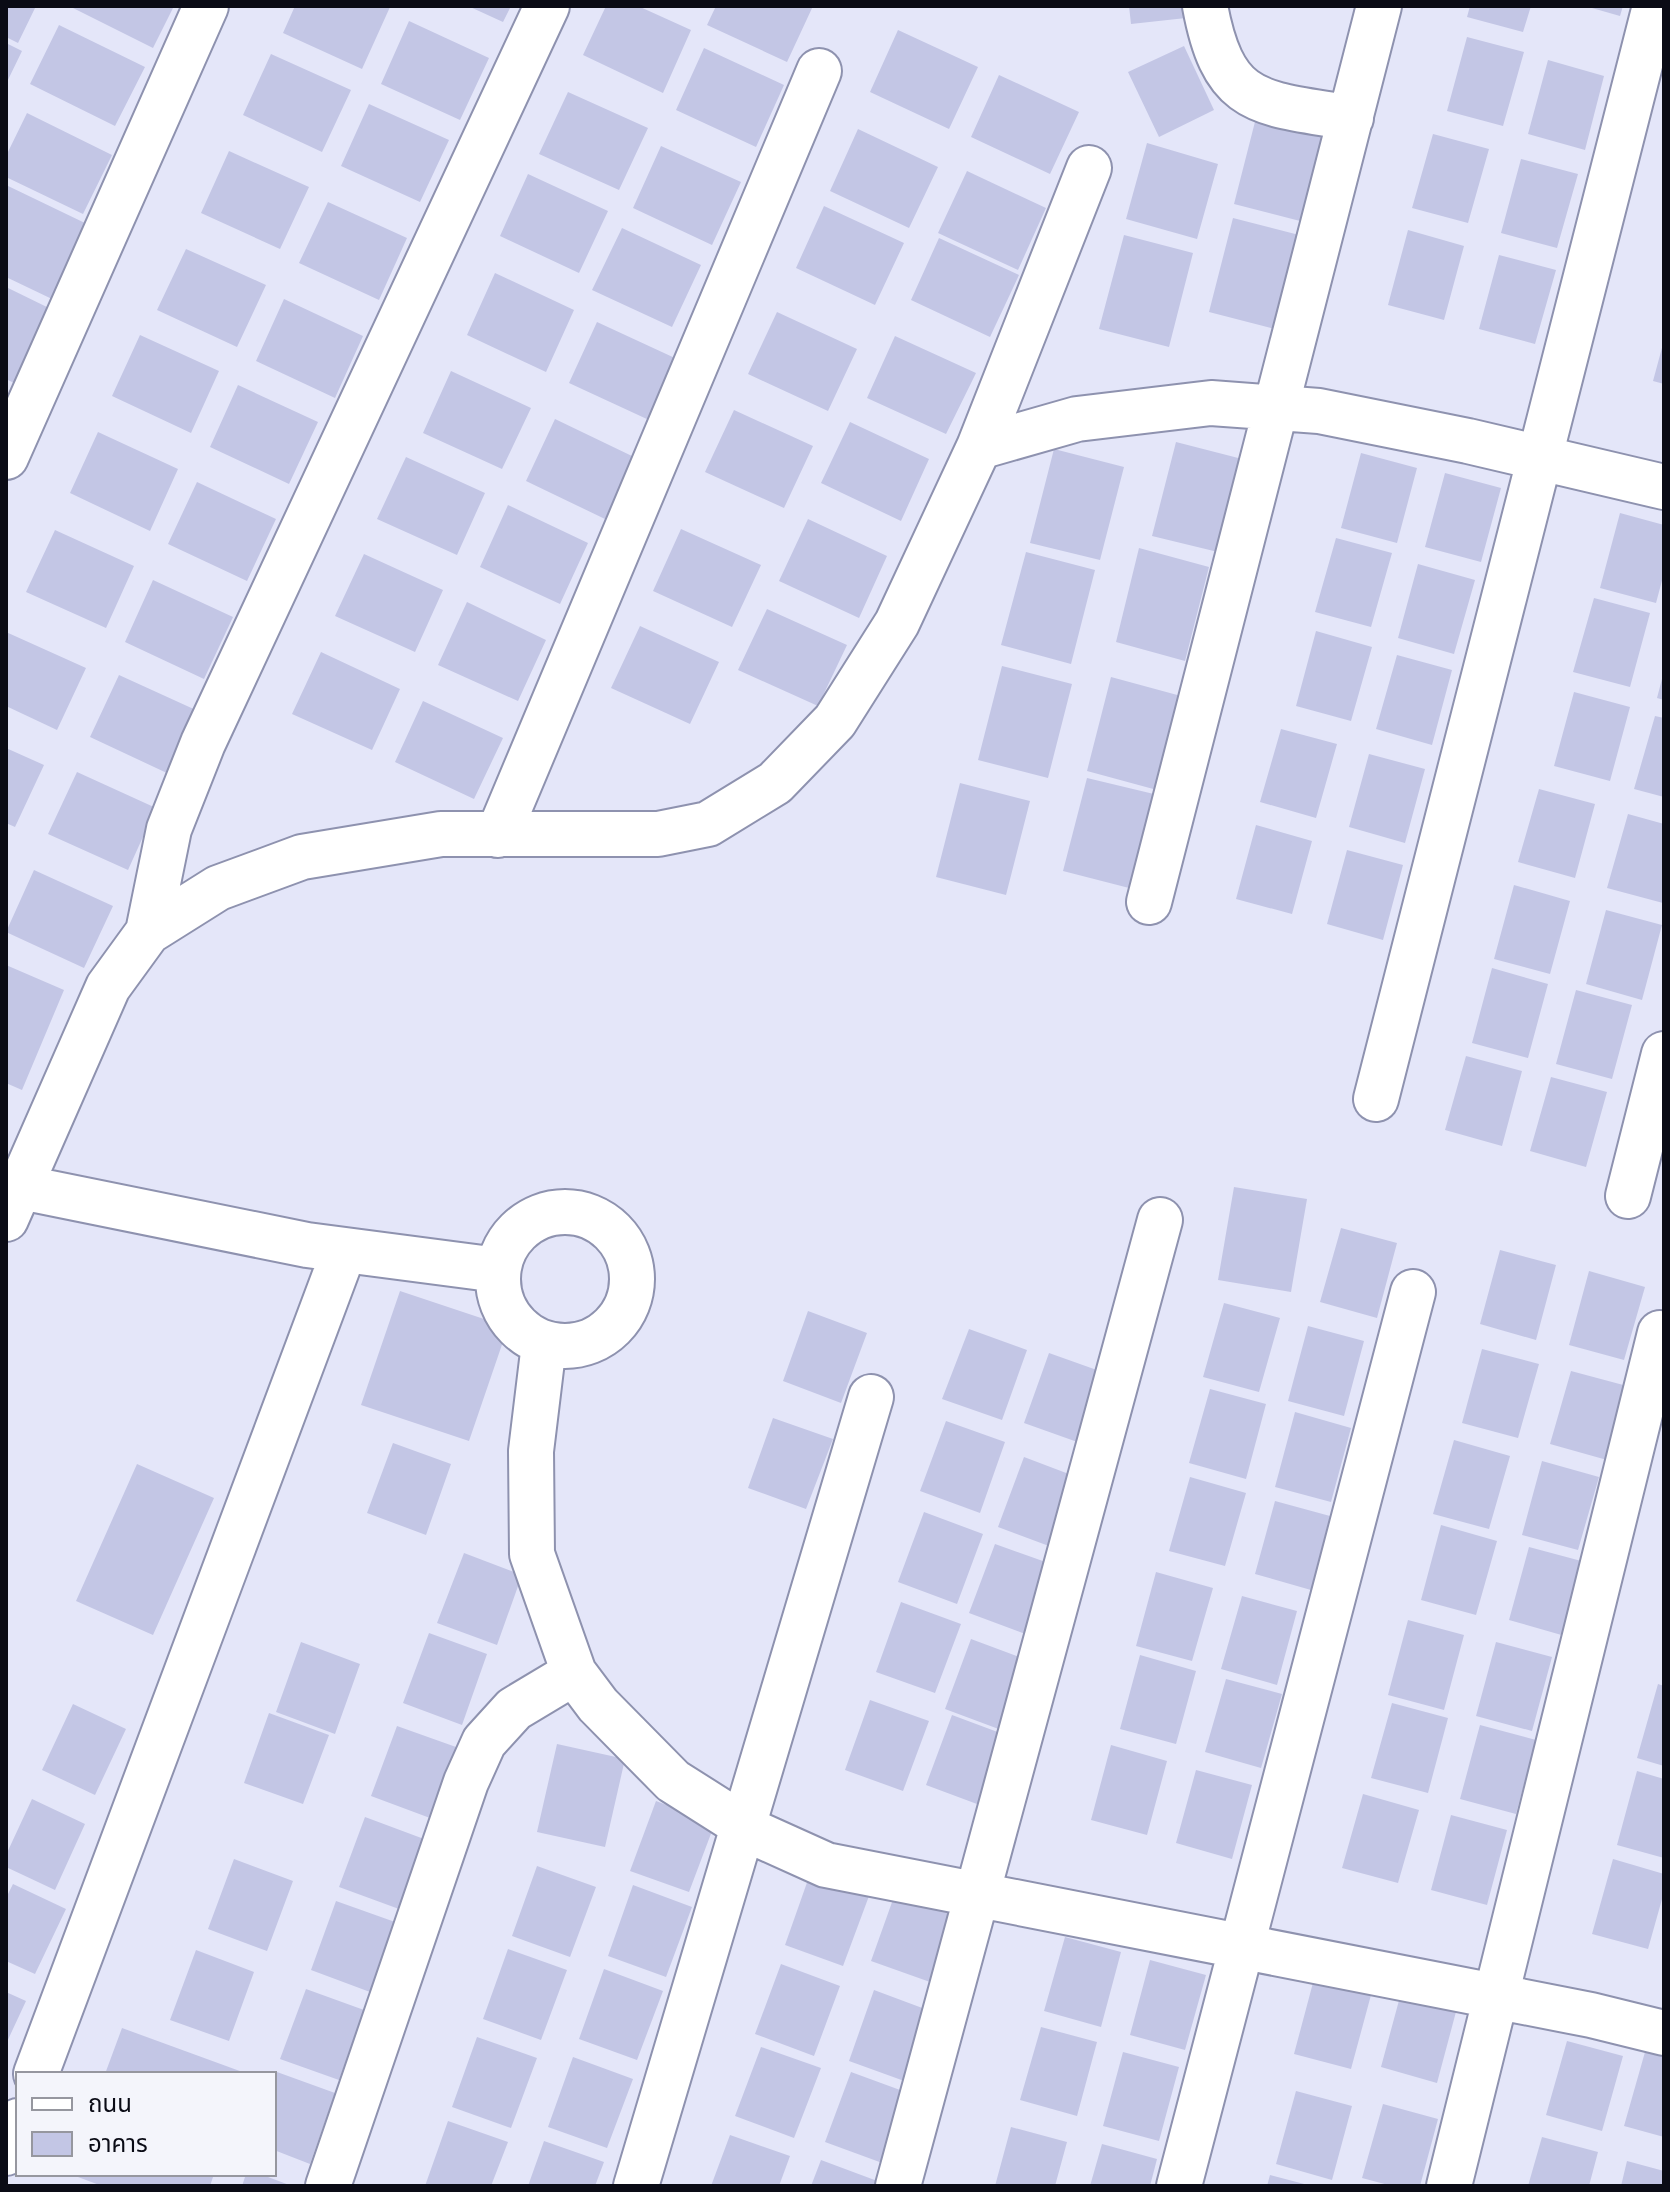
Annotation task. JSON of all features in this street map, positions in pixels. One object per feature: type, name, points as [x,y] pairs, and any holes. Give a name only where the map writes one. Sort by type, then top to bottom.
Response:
[{"type":"street","points":[[6,457],[206,6]]},
{"type":"street","points":[[148,932],[169,829],[203,743],[547,6]]},
{"type":"street","points":[[1205,6],[1213,48],[1235,86],[1262,103],[1351,118]]},
{"type":"street","points":[[1149,902],[1379,6]]},
{"type":"street","points":[[1376,1099],[1655,6]]},
{"type":"street","points":[[498,835],[819,71]]},
{"type":"street","points":[[498,1270],[344,1251],[10,1197],[108,987],[148,932],[218,888],[302,857],[441,834],[658,834],[708,824],[775,783],[835,721],[897,623],[979,447],[1089,168]]},
{"type":"street","points":[[979,447],[1077,419],[1211,403],[1319,411],[1664,487]]},
{"type":"street","points":[[1628,1196],[1664,1054]]},
{"type":"street","points":[[553,1212],[575,1212],[595,1218],[613,1230],[625,1247],[632,1268],[632,1289],[625,1311],[611,1330],[591,1343],[568,1347],[544,1344],[524,1333],[508,1316],[499,1294],[498,1270],[504,1250],[517,1233],[533,1220],[553,1212]]},
{"type":"street","points":[[898,2186],[1160,1220]]},
{"type":"street","points":[[37,2072],[344,1251]]},
{"type":"street","points":[[1179,2186],[1413,1292]]},
{"type":"street","points":[[1449,2186],[1660,1333]]},
{"type":"street","points":[[544,1344],[531,1451],[532,1554],[574,1673],[598,1705],[673,1781],[755,1833],[826,1865],[1496,1996],[1664,2033]]},
{"type":"street","points":[[636,2186],[871,1397]]},
{"type":"street","points":[[328,2186],[466,1782],[484,1742],[514,1709],[574,1673]]},
{"type":"street","points":[[6,2153],[16,2126]]},
{"type":"building","points":[[6,6],[36,6],[18,43],[6,37]]},
{"type":"building","points":[[69,6],[174,6],[153,48]]},
{"type":"building","points":[[295,6],[390,7],[362,69],[283,33]]},
{"type":"building","points":[[468,6],[511,6],[503,22]]},
{"type":"building","points":[[606,6],[638,6],[691,30],[663,93],[583,55]]},
{"type":"building","points":[[716,6],[813,6],[787,62],[707,25]]},
{"type":"building","points":[[1129,6],[1185,6],[1186,18],[1131,24]]},
{"type":"building","points":[[1470,6],[1531,6],[1523,32],[1467,17]]},
{"type":"building","points":[[1585,6],[1623,6],[1620,16]]},
{"type":"building","points":[[409,21],[489,58],[460,120],[381,84]]},
{"type":"building","points":[[59,25],[145,67],[115,126],[30,84]]},
{"type":"building","points":[[898,30],[978,67],[949,129],[870,92]]},
{"type":"building","points":[[1467,37],[1524,52],[1503,126],[1447,111]]},
{"type":"building","points":[[6,43],[22,51],[6,84]]},
{"type":"building","points":[[1184,46],[1214,110],[1159,137],[1128,72]]},
{"type":"building","points":[[704,48],[784,85],[756,147],[676,110]]},
{"type":"building","points":[[271,54],[351,90],[322,152],[243,115]]},
{"type":"building","points":[[1548,60],[1604,76],[1585,150],[1528,134]]},
{"type":"building","points":[[999,75],[1079,112],[1050,174],[971,137]]},
{"type":"building","points":[[568,92],[648,128],[619,190],[539,154]]},
{"type":"building","points":[[369,104],[449,140],[420,202],[341,166]]},
{"type":"building","points":[[1258,110],[1328,129],[1304,222],[1234,204]]},
{"type":"building","points":[[27,113],[112,155],[83,214],[6,177],[6,156]]},
{"type":"building","points":[[858,129],[938,167],[909,228],[830,191]]},
{"type":"building","points":[[1433,134],[1489,149],[1468,223],[1412,208]]},
{"type":"building","points":[[1147,143],[1218,164],[1197,239],[1126,219]]},
{"type":"building","points":[[661,146],[741,182],[712,245],[633,208]]},
{"type":"building","points":[[229,151],[309,187],[280,249],[201,213]]},
{"type":"building","points":[[1521,159],[1578,174],[1557,248],[1501,233]]},
{"type":"building","points":[[967,171],[1046,208],[1018,270],[938,233]]},
{"type":"building","points":[[528,174],[608,211],[579,273],[500,236]]},
{"type":"building","points":[[6,185],[87,224],[52,299],[6,277]]},
{"type":"building","points":[[328,202],[407,238],[379,300],[299,263]]},
{"type":"building","points":[[824,206],[904,243],[875,305],[796,268]]},
{"type":"building","points":[[1233,218],[1303,236],[1279,330],[1209,312]]},
{"type":"building","points":[[622,228],[701,265],[672,327],[592,290]]},
{"type":"building","points":[[1408,230],[1464,246],[1444,320],[1388,305]]},
{"type":"building","points":[[1124,235],[1193,253],[1169,347],[1099,329]]},
{"type":"building","points":[[939,238],[1019,275],[990,337],[911,300]]},
{"type":"building","points":[[186,249],[266,285],[237,347],[157,310]]},
{"type":"building","points":[[1499,255],[1556,270],[1535,344],[1479,329]]},
{"type":"building","points":[[495,273],[574,310],[546,372],[467,335]]},
{"type":"building","points":[[6,287],[53,310],[18,385],[6,379]]},
{"type":"building","points":[[284,299],[363,336],[335,398],[256,361]]},
{"type":"building","points":[[777,312],[857,349],[828,411],[748,374]]},
{"type":"building","points":[[597,322],[677,359],[649,420],[569,383]]},
{"type":"building","points":[[140,335],[219,371],[191,433],[112,396]]},
{"type":"building","points":[[895,336],[976,373],[946,434],[867,398]]},
{"type":"building","points":[[1664,344],[1664,384],[1653,381]]},
{"type":"building","points":[[451,371],[531,408],[502,469],[423,433]]},
{"type":"building","points":[[238,385],[318,422],[289,484],[210,447]]},
{"type":"building","points":[[734,410],[813,446],[784,508],[705,472]]},
{"type":"building","points":[[555,419],[634,457],[605,519],[526,481]]},
{"type":"building","points":[[850,422],[929,459],[901,521],[821,483]]},
{"type":"building","points":[[98,432],[178,469],[150,531],[70,493]]},
{"type":"building","points":[[1176,442],[1246,460],[1222,553],[1152,536]]},
{"type":"building","points":[[1054,449],[1124,467],[1100,560],[1030,543]]},
{"type":"building","points":[[1361,453],[1417,468],[1397,543],[1341,528]]},
{"type":"building","points":[[406,457],[485,493],[457,555],[377,519]]},
{"type":"building","points":[[1445,473],[1501,488],[1481,562],[1425,547]]},
{"type":"building","points":[[197,482],[276,519],[247,581],[168,544]]},
{"type":"building","points":[[508,505],[588,543],[560,604],[480,567]]},
{"type":"building","points":[[1620,513],[1664,525],[1664,573],[1656,603],[1600,588]]},
{"type":"building","points":[[808,519],[887,556],[859,618],[779,581]]},
{"type":"building","points":[[681,529],[761,565],[732,627],[653,591]]},
{"type":"building","points":[[55,530],[134,566],[106,628],[26,592]]},
{"type":"building","points":[[1336,538],[1392,553],[1371,627],[1315,612]]},
{"type":"building","points":[[1139,548],[1209,567],[1185,661],[1116,642]]},
{"type":"building","points":[[1026,552],[1095,570],[1071,664],[1001,645]]},
{"type":"building","points":[[364,554],[443,590],[415,652],[335,616]]},
{"type":"building","points":[[1418,564],[1475,580],[1454,654],[1398,638]]},
{"type":"building","points":[[153,580],[233,617],[204,679],[125,642]]},
{"type":"building","points":[[1594,598],[1650,613],[1630,687],[1573,672]]},
{"type":"building","points":[[467,602],[546,640],[518,701],[438,665]]},
{"type":"building","points":[[767,609],[847,645],[818,706],[738,670]]},
{"type":"building","points":[[640,626],[719,662],[690,724],[611,688]]},
{"type":"building","points":[[1316,631],[1372,647],[1351,721],[1296,706]]},
{"type":"building","points":[[6,632],[86,668],[57,730],[6,706]]},
{"type":"building","points":[[321,652],[400,689],[372,750],[292,714]]},
{"type":"building","points":[[1397,655],[1452,670],[1432,745],[1376,729]]},
{"type":"building","points":[[1002,666],[1072,684],[1048,778],[978,760]]},
{"type":"building","points":[[119,675],[198,711],[169,774],[90,737]]},
{"type":"building","points":[[1664,675],[1664,700],[1657,698]]},
{"type":"building","points":[[1111,677],[1181,696],[1157,790],[1087,771]]},
{"type":"building","points":[[1574,692],[1630,707],[1610,781],[1554,766]]},
{"type":"building","points":[[423,701],[503,738],[474,799],[395,762]]},
{"type":"building","points":[[1655,716],[1664,718],[1664,797],[1634,789]]},
{"type":"building","points":[[1281,729],[1337,744],[1316,818],[1260,802]]},
{"type":"building","points":[[6,748],[44,765],[15,827],[6,823]]},
{"type":"building","points":[[1369,754],[1425,769],[1405,843],[1349,827]]},
{"type":"building","points":[[77,772],[156,808],[128,870],[48,834]]},
{"type":"building","points":[[1087,778],[1158,795],[1133,889],[1063,871]]},
{"type":"building","points":[[960,783],[1030,801],[1006,895],[936,877]]},
{"type":"building","points":[[1539,789],[1595,804],[1575,878],[1518,862]]},
{"type":"building","points":[[1628,814],[1664,824],[1663,903],[1607,888]]},
{"type":"building","points":[[1256,825],[1312,841],[1292,914],[1236,899]]},
{"type":"building","points":[[1347,850],[1403,865],[1383,940],[1327,924]]},
{"type":"building","points":[[34,870],[113,906],[84,968],[6,932]]},
{"type":"building","points":[[1514,885],[1570,901],[1550,974],[1494,959]]},
{"type":"building","points":[[1606,910],[1662,925],[1642,1000],[1586,984]]},
{"type":"building","points":[[6,965],[64,990],[22,1090],[6,1083]]},
{"type":"building","points":[[1492,968],[1548,984],[1528,1058],[1472,1043]]},
{"type":"building","points":[[1576,990],[1632,1005],[1612,1079],[1556,1064]]},
{"type":"building","points":[[1466,1056],[1522,1071],[1502,1146],[1445,1130]]},
{"type":"building","points":[[1551,1077],[1607,1092],[1586,1167],[1530,1151]]},
{"type":"building","points":[[1234,1187],[1307,1199],[1291,1292],[1218,1280]]},
{"type":"building","points":[[1341,1228],[1397,1243],[1377,1318],[1320,1302]]},
{"type":"building","points":[[1500,1250],[1556,1265],[1536,1340],[1480,1324]]},
{"type":"building","points":[[1589,1271],[1645,1287],[1624,1360],[1569,1345]]},
{"type":"building","points":[[400,1291],[508,1327],[469,1441],[361,1405]]},
{"type":"building","points":[[1224,1303],[1280,1318],[1259,1392],[1203,1377]]},
{"type":"building","points":[[808,1311],[867,1333],[841,1403],[783,1381]]},
{"type":"building","points":[[1308,1326],[1364,1341],[1344,1416],[1288,1401]]},
{"type":"building","points":[[969,1329],[1027,1350],[1002,1420],[942,1399]]},
{"type":"building","points":[[1482,1349],[1539,1364],[1518,1438],[1462,1423]]},
{"type":"building","points":[[1049,1353],[1108,1374],[1083,1444],[1024,1423]]},
{"type":"building","points":[[1571,1371],[1627,1386],[1607,1460],[1550,1444]]},
{"type":"building","points":[[1210,1389],[1266,1404],[1246,1479],[1189,1463]]},
{"type":"building","points":[[1295,1412],[1351,1428],[1331,1502],[1275,1487]]},
{"type":"building","points":[[773,1418],[833,1439],[806,1509],[748,1488]]},
{"type":"building","points":[[946,1421],[1005,1442],[980,1513],[920,1491]]},
{"type":"building","points":[[1454,1440],[1510,1456],[1489,1529],[1433,1514]]},
{"type":"building","points":[[393,1443],[451,1464],[426,1535],[367,1513]]},
{"type":"building","points":[[1024,1457],[1082,1479],[1057,1549],[998,1527]]},
{"type":"building","points":[[1542,1461],[1599,1477],[1578,1550],[1522,1535]]},
{"type":"building","points":[[137,1464],[214,1498],[153,1635],[76,1601]]},
{"type":"building","points":[[1190,1477],[1246,1493],[1225,1566],[1169,1551]]},
{"type":"building","points":[[1275,1501],[1330,1516],[1311,1590],[1255,1574]]},
{"type":"building","points":[[924,1512],[983,1534],[957,1604],[898,1582]]},
{"type":"building","points":[[1441,1525],[1497,1541],[1476,1615],[1421,1600]]},
{"type":"building","points":[[995,1544],[1054,1565],[1028,1635],[969,1613]]},
{"type":"building","points":[[1529,1547],[1585,1562],[1565,1636],[1509,1620]]},
{"type":"building","points":[[464,1553],[522,1575],[497,1645],[437,1623]]},
{"type":"building","points":[[1156,1572],[1213,1588],[1192,1661],[1136,1646]]},
{"type":"building","points":[[1242,1596],[1297,1611],[1277,1685],[1221,1669]]},
{"type":"building","points":[[901,1602],[961,1624],[935,1693],[876,1672]]},
{"type":"building","points":[[1408,1620],[1464,1635],[1444,1710],[1388,1695]]},
{"type":"building","points":[[429,1633],[487,1654],[462,1725],[403,1703]]},
{"type":"building","points":[[971,1639],[1030,1661],[1004,1731],[945,1709]]},
{"type":"building","points":[[301,1642],[360,1664],[335,1734],[276,1712]]},
{"type":"building","points":[[1496,1642],[1552,1657],[1532,1731],[1476,1716]]},
{"type":"building","points":[[1140,1655],[1196,1671],[1176,1744],[1120,1729]]},
{"type":"building","points":[[1226,1679],[1282,1694],[1261,1768],[1205,1752]]},
{"type":"building","points":[[1658,1684],[1664,1686],[1664,1766],[1637,1758]]},
{"type":"building","points":[[870,1700],[929,1721],[903,1791],[845,1770]]},
{"type":"building","points":[[1392,1703],[1448,1718],[1428,1793],[1371,1778]]},
{"type":"building","points":[[73,1704],[126,1729],[95,1795],[42,1770]]},
{"type":"building","points":[[269,1713],[329,1735],[303,1804],[244,1783]]},
{"type":"building","points":[[952,1715],[1011,1737],[985,1807],[926,1785]]},
{"type":"building","points":[[1480,1725],[1536,1740],[1516,1814],[1460,1799]]},
{"type":"building","points":[[397,1726],[456,1747],[430,1818],[371,1796]]},
{"type":"building","points":[[557,1744],[625,1759],[605,1847],[537,1832]]},
{"type":"building","points":[[1111,1745],[1167,1761],[1147,1835],[1091,1820]]},
{"type":"building","points":[[1196,1770],[1252,1785],[1232,1859],[1176,1843]]},
{"type":"building","points":[[1637,1771],[1664,1779],[1664,1858],[1617,1845]]},
{"type":"building","points":[[1363,1794],[1419,1810],[1398,1883],[1342,1868]]},
{"type":"building","points":[[32,1799],[85,1824],[55,1890],[6,1867],[6,1855]]},
{"type":"building","points":[[656,1801],[715,1823],[689,1892],[630,1871]]},
{"type":"building","points":[[1451,1815],[1507,1830],[1487,1905],[1431,1890]]},
{"type":"building","points":[[365,1817],[424,1839],[399,1909],[339,1887]]},
{"type":"building","points":[[234,1859],[293,1881],[267,1951],[208,1929]]},
{"type":"building","points":[[1613,1859],[1664,1874],[1664,1892],[1648,1949],[1592,1934]]},
{"type":"building","points":[[537,1866],[596,1887],[570,1957],[512,1936]]},
{"type":"building","points":[[810,1874],[869,1896],[843,1966],[785,1945]]},
{"type":"building","points":[[13,1884],[66,1909],[35,1974],[6,1961],[6,1898]]},
{"type":"building","points":[[633,1885],[692,1907],[666,1977],[608,1956]]},
{"type":"building","points":[[896,1891],[956,1913],[930,1982],[871,1961]]},
{"type":"building","points":[[336,1901],[395,1922],[370,1992],[311,1970]]},
{"type":"building","points":[[1065,1937],[1121,1952],[1101,2027],[1044,2011]]},
{"type":"building","points":[[508,1949],[567,1970],[541,2040],[483,2019]]},
{"type":"building","points":[[196,1950],[254,1972],[229,2041],[170,2020]]},
{"type":"building","points":[[1150,1960],[1206,1975],[1185,2050],[1130,2035]]},
{"type":"building","points":[[781,1964],[840,1986],[814,2056],[755,2034]]},
{"type":"building","points":[[604,1969],[663,1991],[637,2060],[579,2039]]},
{"type":"building","points":[[1314,1979],[1371,1995],[1351,2069],[1294,2054]]},
{"type":"building","points":[[306,1989],[364,2010],[339,2080],[280,2059]]},
{"type":"building","points":[[874,1990],[933,2012],[907,2082],[849,2061]]},
{"type":"building","points":[[6,1992],[26,2001],[6,2044]]},
{"type":"building","points":[[1401,1993],[1457,2008],[1437,2083],[1381,2067]]},
{"type":"building","points":[[1041,2027],[1097,2042],[1077,2116],[1020,2100]]},
{"type":"building","points":[[122,2028],[243,2072],[106,2072]]},
{"type":"building","points":[[477,2037],[537,2058],[511,2128],[452,2107]]},
{"type":"building","points":[[1567,2041],[1623,2056],[1602,2131],[1546,2115]]},
{"type":"building","points":[[761,2047],[821,2068],[794,2138],[735,2116]]},
{"type":"building","points":[[1123,2052],[1179,2067],[1159,2141],[1103,2126]]},
{"type":"building","points":[[1645,2052],[1664,2057],[1664,2137],[1624,2126]]},
{"type":"building","points":[[573,2057],[633,2079],[607,2148],[548,2127]]},
{"type":"building","points":[[277,2072],[335,2093],[310,2164],[276,2151]]},
{"type":"building","points":[[851,2072],[911,2094],[885,2164],[825,2142]]},
{"type":"building","points":[[1296,2091],[1352,2106],[1332,2180],[1276,2164]]},
{"type":"building","points":[[1383,2104],[1438,2119],[1420,2186],[1392,2186],[1362,2178]]},
{"type":"building","points":[[448,2121],[508,2142],[491,2186],[425,2186]]},
{"type":"building","points":[[1011,2127],[1067,2142],[1055,2186],[995,2186]]},
{"type":"building","points":[[730,2135],[790,2156],[779,2186],[711,2186]]},
{"type":"building","points":[[1542,2137],[1598,2152],[1589,2186],[1528,2186]]},
{"type":"building","points":[[544,2141],[604,2162],[595,2186],[528,2186]]},
{"type":"building","points":[[1102,2144],[1157,2159],[1150,2186],[1090,2186]]},
{"type":"building","points":[[821,2160],[880,2182],[878,2186],[811,2186]]},
{"type":"building","points":[[1627,2161],[1664,2171],[1664,2186],[1621,2186]]},
{"type":"building","points":[[1270,2175],[1308,2185],[1308,2186],[1267,2186]]},
{"type":"building","points":[[75,2176],[213,2176],[210,2186],[102,2186]]},
{"type":"building","points":[[245,2176],[265,2176],[292,2186],[242,2186]]}]
